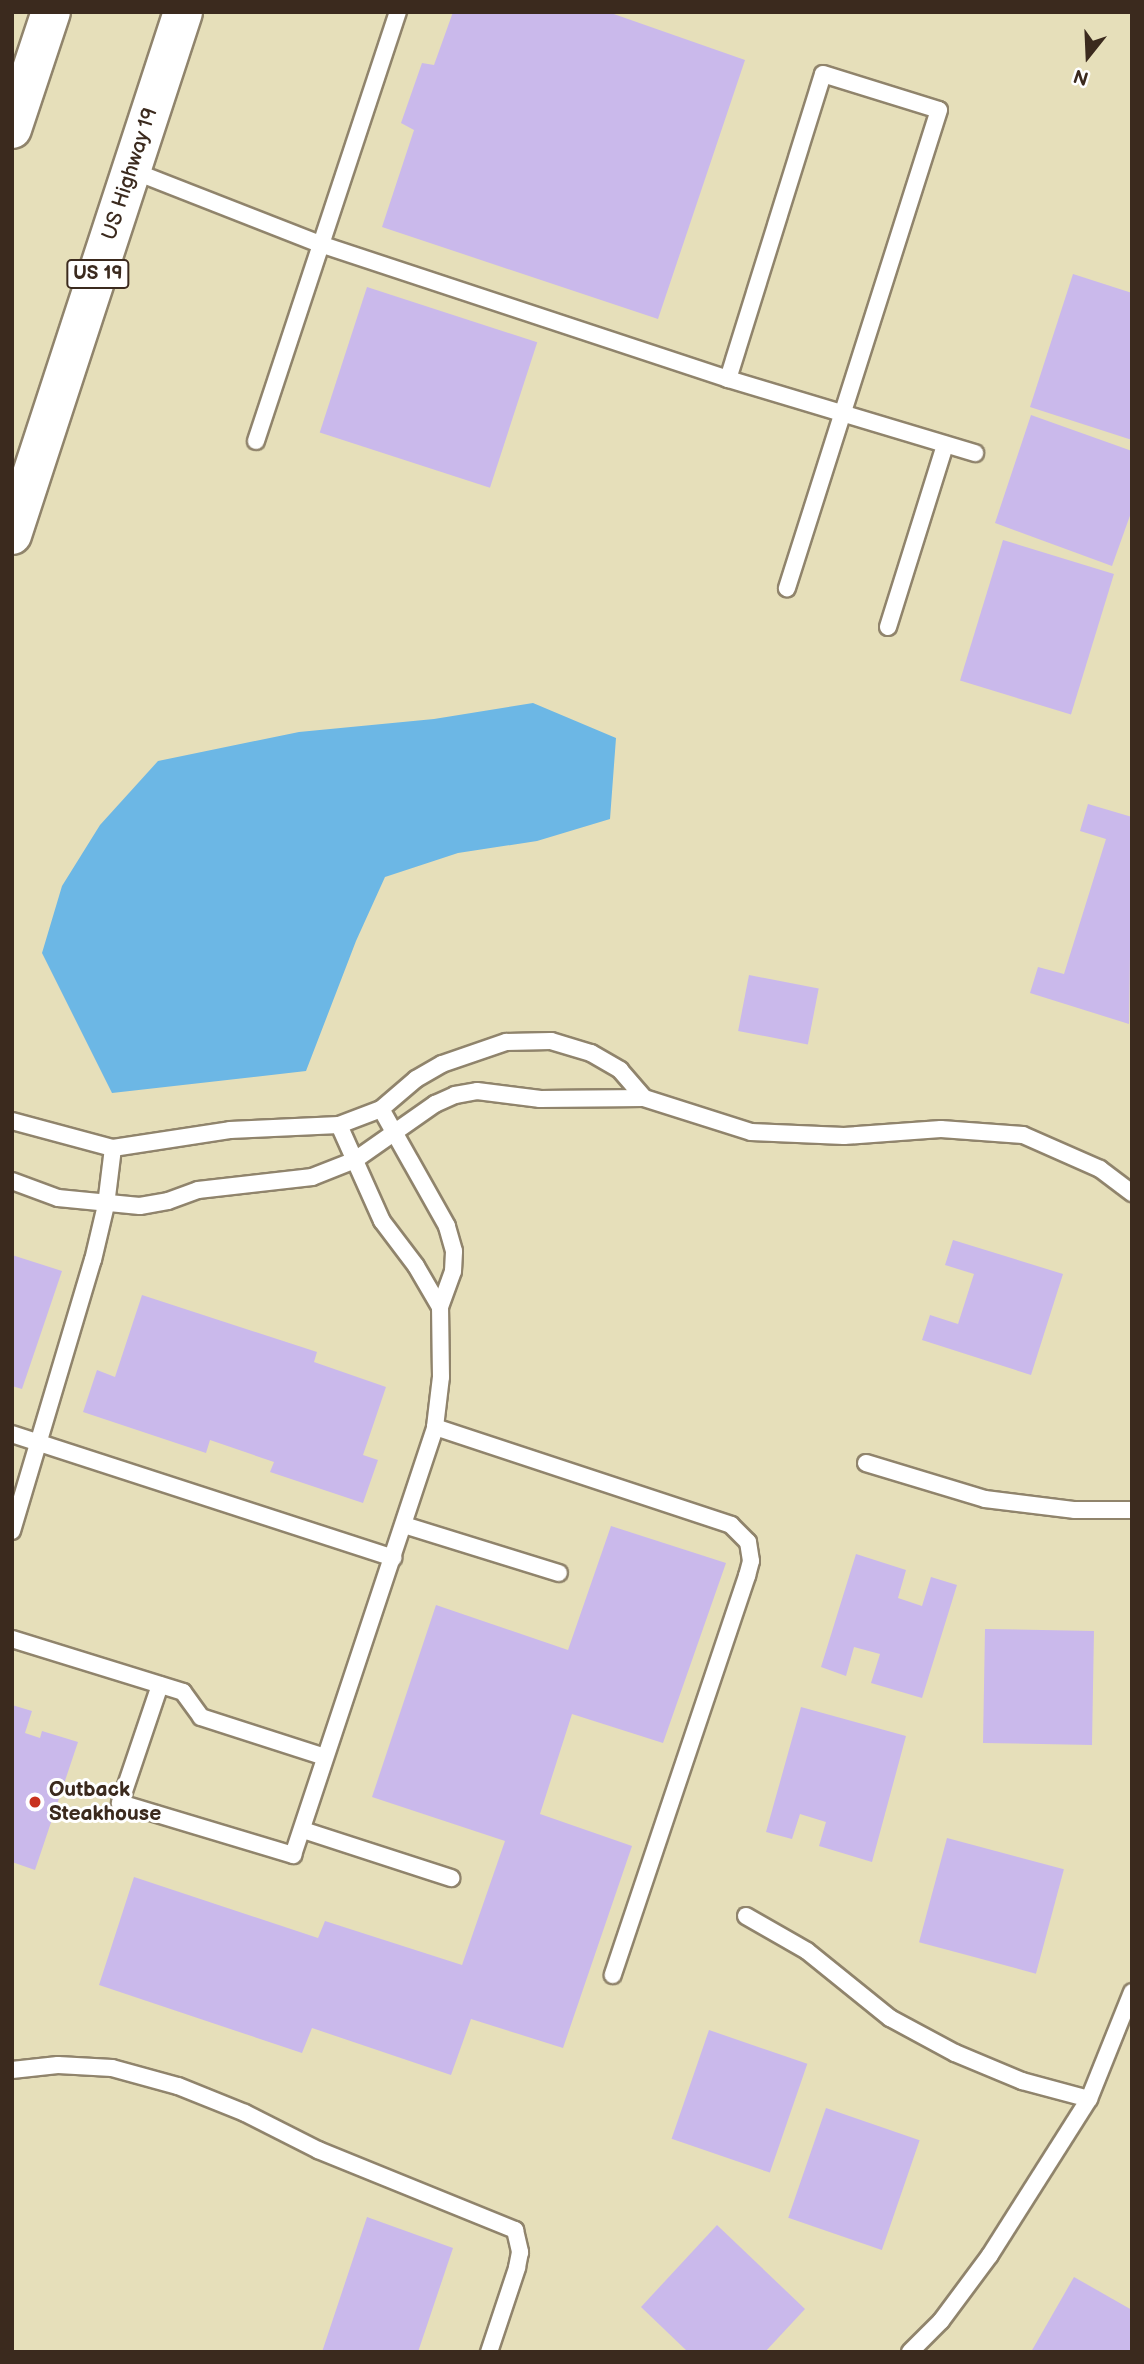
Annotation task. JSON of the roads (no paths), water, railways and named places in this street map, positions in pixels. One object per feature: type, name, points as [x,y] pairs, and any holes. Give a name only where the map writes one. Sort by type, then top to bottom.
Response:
[{"type":"highway","points":[[12,130],[51,12]]},
{"type":"highway","name":"US Highway 19","points":[[12,535],[183,12]]},
{"type":"lane","points":[[256,441],[398,12]]},
{"type":"lane","points":[[728,379],[823,74],[939,110],[787,588]]},
{"type":"lane","points":[[131,170],[320,244],[728,379],[975,453]]},
{"type":"lane","points":[[888,627],[945,445]]},
{"type":"lane","points":[[12,1121],[113,1148],[230,1130],[340,1125],[381,1109],[416,1079],[442,1064],[506,1042],[551,1041],[591,1053],[620,1070],[644,1098]]},
{"type":"lane","points":[[12,1181],[58,1198],[106,1205],[140,1206],[227,1185],[312,1177],[355,1160],[435,1104],[455,1095],[477,1091],[564,1100],[644,1098],[751,1132],[844,1136],[941,1129],[1023,1135],[1100,1169],[1132,1193]]},
{"type":"lane","points":[[160,1685],[120,1803],[293,1855],[435,1427],[441,1377],[440,1307],[453,1271],[451,1238],[441,1214],[381,1109]]},
{"type":"lane","points":[[340,1125],[382,1221],[416,1266],[440,1307]]},
{"type":"lane","points":[[12,1531],[106,1205],[113,1148]]},
{"type":"lane","points":[[435,1427],[731,1525],[748,1542],[751,1561],[747,1576],[613,1975]]},
{"type":"lane","points":[[12,1434],[393,1558]]},
{"type":"lane","points":[[866,1463],[985,1499],[1075,1510],[1132,1510]]},
{"type":"lane","points":[[404,1525],[559,1573]]},
{"type":"lane","points":[[12,1639],[183,1692],[201,1717],[325,1757]]},
{"type":"lane","points":[[303,1830],[451,1878]]},
{"type":"lane","points":[[747,1916],[807,1951],[890,2018],[955,2053],[1023,2081],[1089,2099]]},
{"type":"lane","points":[[910,2352],[941,2321],[990,2255],[1089,2099],[1132,1992]]},
{"type":"lane","points":[[12,2070],[58,2065],[112,2068],[178,2086],[245,2113],[318,2150],[492,2218],[515,2230],[520,2252],[517,2268],[489,2352]]},
{"type":"water","points":[[533,703],[616,738],[610,819],[537,841],[458,853],[385,877],[356,941],[306,1071],[112,1093],[42,953],[62,886],[100,825],[158,761],[299,732],[434,719]]},
{"type":"place","name":"Outback Steakhouse","points":[[35,1802]]}]
